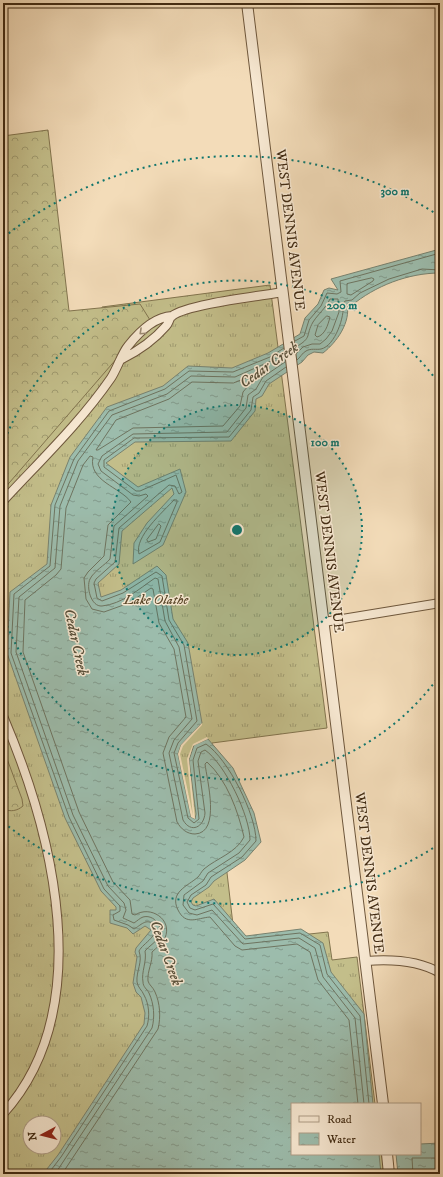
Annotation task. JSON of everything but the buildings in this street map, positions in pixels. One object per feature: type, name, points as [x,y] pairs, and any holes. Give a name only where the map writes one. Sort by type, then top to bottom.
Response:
[{"type":"street","name":"WEST DENNIS AVENUE","points":[[248,3],[383,1103]]},
{"type":"street","points":[[3,501],[65,436],[111,378],[122,360],[127,347],[152,323],[162,317],[172,316],[194,308],[283,292]]},
{"type":"street","points":[[122,360],[137,352],[167,326],[172,316]]},
{"type":"street","points":[[324,622],[440,603]]},
{"type":"street","points":[[3,716],[26,776],[42,830],[52,885],[59,955],[55,1001],[47,1039],[29,1080],[3,1114]]},
{"type":"street","points":[[366,961],[382,960],[415,963],[440,973]]},
{"type":"street","points":[[387,1155],[389,1174]]},
{"type":"green space","points":[[48,130],[69,311],[140,304],[150,320],[3,490],[3,136]]},
{"type":"green space","name":"Lake Olathe","points":[[270,285],[327,728],[212,743],[235,942],[328,932],[332,960],[357,957],[375,1103],[291,1103],[291,1155],[382,1155],[384,1174],[3,1174],[3,379],[109,366],[102,307]]},
{"type":"green space","points":[[3,748],[22,799],[23,806],[14,810],[3,809]]},
{"type":"water","name":"Lake Olathe","points":[[440,249],[440,273],[416,275],[392,282],[371,292],[351,306],[349,303],[347,304],[348,311],[345,325],[333,343],[323,353],[314,352],[308,355],[302,362],[269,384],[262,396],[256,399],[255,411],[231,441],[135,442],[106,463],[138,487],[180,469],[186,492],[163,545],[133,564],[134,543],[147,523],[174,494],[172,488],[122,531],[119,564],[98,583],[101,597],[121,590],[157,566],[166,575],[173,619],[188,643],[202,723],[181,745],[178,754],[191,817],[195,819],[196,814],[189,760],[194,745],[208,739],[233,768],[254,813],[261,842],[245,860],[214,881],[209,887],[193,898],[191,902],[196,906],[214,899],[246,936],[301,929],[323,943],[331,972],[364,1014],[373,1103],[291,1103],[291,1155],[379,1155],[381,1174],[43,1174],[58,1155],[62,1155],[62,1149],[144,1024],[145,1013],[141,997],[136,992],[133,983],[137,957],[135,952],[136,948],[151,930],[145,926],[133,934],[127,928],[110,923],[110,910],[116,910],[116,907],[101,891],[65,818],[7,653],[10,592],[47,564],[51,505],[70,457],[107,407],[163,386],[188,366],[232,368],[268,353],[300,334],[305,318],[318,304],[324,290],[329,288],[338,290],[331,279]]},
{"type":"water","points":[[440,1143],[440,1174],[398,1174],[396,1155],[421,1155],[421,1144]]},
{"type":"pier","points":[[202,723],[202,725],[183,746],[180,754],[193,816],[187,759],[193,744],[207,737],[208,739],[193,746],[189,759],[195,819],[191,817],[178,754],[181,745]]},
{"type":"water label","name":"Cedar Creek","points":[[269,365]]},
{"type":"water label","name":"Cedar Creek","points":[[76,642]]},
{"type":"water label","name":"Cedar Creek","points":[[166,953]]}]
